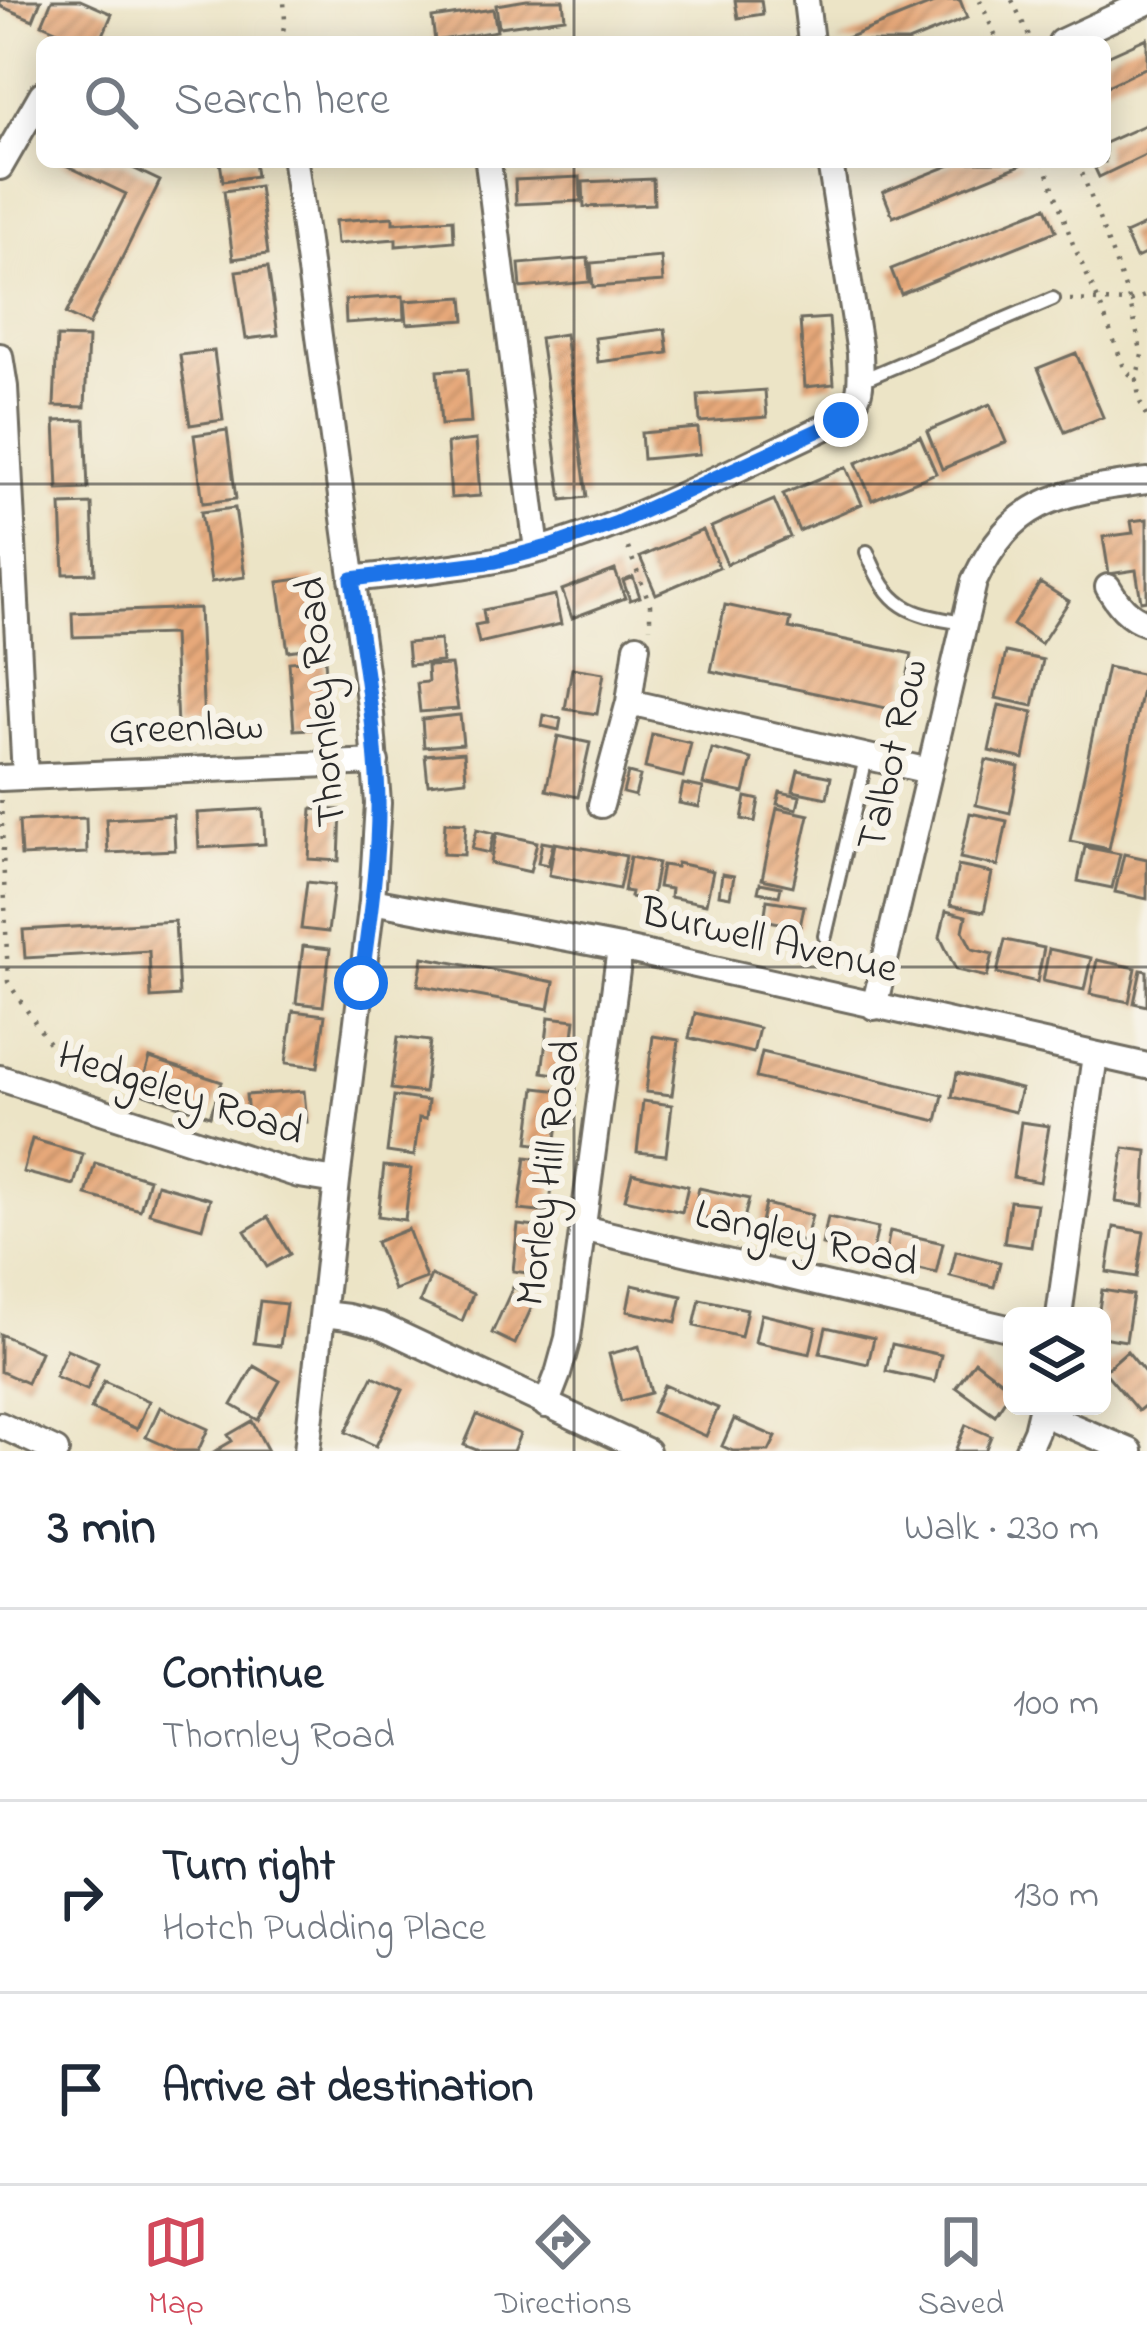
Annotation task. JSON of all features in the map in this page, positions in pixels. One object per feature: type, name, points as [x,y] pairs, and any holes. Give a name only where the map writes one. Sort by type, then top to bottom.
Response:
[{"type":"street","points":[[806,0],[810,36]]},
{"type":"street","points":[[1074,36],[1147,2]]},
{"type":"street","points":[[0,167],[36,104]]},
{"type":"street","name":"Thornley Road","points":[[296,168],[378,802],[372,901],[307,1451]]},
{"type":"street","points":[[489,168],[537,550]]},
{"type":"street","points":[[352,579],[496,561],[537,550],[617,523],[841,420],[856,404],[860,353],[831,168]]},
{"type":"street","points":[[0,356],[5,387],[8,779]]},
{"type":"street","name":"Talbot Row","points":[[874,1007],[974,582],[988,553],[1017,519],[1054,497],[1147,481]]},
{"type":"street","points":[[1108,587],[1128,614],[1147,623]]},
{"type":"street","points":[[601,805],[629,702],[638,646]]},
{"type":"street","points":[[629,702],[929,771]]},
{"type":"street","name":"Greenlaw","points":[[8,779],[376,762]]},
{"type":"street","name":"Burwell Avenue","points":[[372,901],[620,948],[1147,1066]]},
{"type":"street","name":"Morley Hill Road","points":[[546,1405],[568,1338],[620,948]]},
{"type":"street","points":[[1060,1307],[1095,1055]]},
{"type":"street","name":"Hedgeley Road","points":[[0,1078],[298,1175],[337,1181]]},
{"type":"street","name":"Langley Road","points":[[582,1228],[1003,1327]]},
{"type":"street","points":[[323,1314],[379,1325],[647,1451]]},
{"type":"street","points":[[1027,1451],[1040,1415]]},
{"type":"street","points":[[1053,1415],[1130,1451]]},
{"type":"street","points":[[0,1425],[56,1451]]},
{"type":"lane","points":[[861,380],[1053,299]]},
{"type":"lane","points":[[867,552],[896,602],[921,616],[964,623]]},
{"type":"lane","points":[[825,935],[866,756]]},
{"type":"path","points":[[282,36],[284,0]]},
{"type":"path","points":[[980,0],[995,36]]},
{"type":"path","points":[[1012,0],[1029,36]]},
{"type":"path","points":[[1046,168],[1125,370],[1136,380]]},
{"type":"path","points":[[1080,168],[1130,302],[1142,355],[1136,380],[1147,418]]},
{"type":"path","points":[[1053,299],[1130,302],[1147,295]]},
{"type":"path","points":[[1136,380],[1147,375]]},
{"type":"path","points":[[617,523],[650,604],[650,630],[638,646]]},
{"type":"path","points":[[8,779],[3,940],[8,982],[93,1108]]},
{"type":"building","points":[[0,0],[41,0],[33,20],[0,6]]},
{"type":"building","points":[[52,0],[80,0],[112,14],[103,36],[69,36],[42,24]]},
{"type":"building","points":[[563,0],[565,18],[499,27],[496,5]]},
{"type":"building","points":[[735,0],[761,0],[763,14],[738,18]]},
{"type":"building","points":[[941,0],[960,0],[967,18],[923,36],[852,36]]},
{"type":"building","points":[[493,9],[497,31],[434,36],[432,18]]},
{"type":"building","points":[[1147,38],[1147,67],[1111,84],[1111,54]]},
{"type":"building","points":[[1147,124],[1147,154],[1099,177],[1095,168],[1111,168],[1111,140]]},
{"type":"building","points":[[72,168],[133,168],[160,181],[89,325],[66,314],[126,194]]},
{"type":"building","points":[[221,168],[255,168],[256,176],[223,181]]},
{"type":"building","points":[[943,168],[1014,168],[893,217],[883,192]]},
{"type":"building","points":[[580,177],[581,201],[516,204],[515,180]]},
{"type":"building","points":[[653,179],[654,204],[584,207],[583,182]]},
{"type":"building","points":[[259,186],[268,254],[233,259],[224,191]]},
{"type":"building","points":[[1046,207],[1056,231],[901,294],[891,269]]},
{"type":"building","points":[[393,217],[393,223],[453,219],[454,241],[337,244],[335,221]]},
{"type":"building","points":[[1147,224],[1147,253],[1136,258],[1125,234]]},
{"type":"building","points":[[661,257],[663,282],[593,287],[591,263]]},
{"type":"building","points":[[588,258],[590,282],[521,288],[519,264]]},
{"type":"building","points":[[268,267],[278,335],[246,339],[236,271]]},
{"type":"building","points":[[403,296],[404,319],[346,323],[345,300]]},
{"type":"building","points":[[463,297],[465,320],[407,324],[405,301]]},
{"type":"building","points":[[829,318],[834,384],[805,387],[800,320]]},
{"type":"building","points":[[665,329],[668,353],[598,362],[595,338]]},
{"type":"building","points":[[565,334],[587,497],[562,500],[540,338]]},
{"type":"building","points":[[57,337],[88,338],[85,407],[54,406]]},
{"type":"building","points":[[214,351],[223,420],[190,425],[180,355]]},
{"type":"building","points":[[1076,353],[1103,417],[1065,432],[1038,368]]},
{"type":"building","points":[[467,369],[471,423],[441,425],[437,371]]},
{"type":"building","points":[[765,390],[767,417],[700,422],[698,395]]},
{"type":"building","points":[[990,404],[1006,442],[942,469],[927,431]]},
{"type":"building","points":[[85,420],[88,489],[58,490],[55,421]]},
{"type":"building","points":[[698,428],[700,454],[643,459],[641,433]]},
{"type":"building","points":[[227,430],[236,499],[203,503],[194,435]]},
{"type":"building","points":[[920,436],[936,473],[872,500],[856,463]]},
{"type":"building","points":[[476,440],[480,496],[451,498],[447,443]]},
{"type":"building","points":[[846,467],[862,504],[799,531],[783,494]]},
{"type":"building","points":[[774,500],[790,537],[727,564],[711,527]]},
{"type":"building","points":[[92,504],[95,573],[64,574],[61,505]]},
{"type":"building","points":[[235,508],[245,577],[211,582],[201,512]]},
{"type":"building","points":[[1147,519],[1147,600],[1141,601],[1136,570],[1109,574],[1103,537],[1133,533],[1131,521]]},
{"type":"building","points":[[703,530],[719,567],[656,594],[640,557]]},
{"type":"building","points":[[615,570],[625,598],[572,618],[562,590]]},
{"type":"building","points":[[315,577],[325,646],[288,651],[278,582]]},
{"type":"building","points":[[633,577],[640,597],[630,600],[623,581]]},
{"type":"building","points":[[1040,583],[1069,601],[1041,644],[1013,625]]},
{"type":"building","points":[[555,595],[561,624],[479,643],[475,625],[485,623],[483,610]]},
{"type":"building","points":[[725,605],[791,619],[789,628],[912,654],[900,711],[711,671]]},
{"type":"building","points":[[199,608],[204,726],[177,726],[173,634],[73,637],[72,613]]},
{"type":"building","points":[[440,640],[442,662],[409,665],[407,643]]},
{"type":"building","points":[[1006,652],[1043,660],[1033,706],[996,698]]},
{"type":"building","points":[[325,659],[330,728],[294,730],[289,662]]},
{"type":"building","points":[[451,665],[458,709],[420,712],[417,683],[428,682],[427,666]]},
{"type":"building","points":[[1107,667],[1145,675],[1109,849],[1070,841]]},
{"type":"building","points":[[572,668],[604,673],[597,714],[565,709]]},
{"type":"building","points":[[999,705],[1033,712],[1024,759],[989,751]]},
{"type":"building","points":[[460,715],[463,744],[424,747],[422,719]]},
{"type":"building","points":[[544,715],[561,719],[559,730],[542,726]]},
{"type":"building","points":[[652,734],[691,743],[683,777],[645,768]]},
{"type":"building","points":[[558,736],[590,743],[578,797],[546,790]]},
{"type":"building","points":[[712,749],[752,759],[744,793],[703,784]]},
{"type":"building","points":[[464,752],[466,780],[428,784],[425,755]]},
{"type":"building","points":[[986,760],[1019,767],[1010,813],[976,805]]},
{"type":"building","points":[[798,770],[831,777],[827,798],[793,791]]},
{"type":"building","points":[[628,773],[640,776],[635,796],[623,793]]},
{"type":"building","points":[[683,784],[703,788],[699,807],[679,803]]},
{"type":"building","points":[[780,792],[800,796],[797,809],[777,804]]},
{"type":"building","points":[[746,797],[759,800],[755,822],[742,819]]},
{"type":"building","points":[[777,808],[809,815],[793,886],[762,879]]},
{"type":"building","points":[[263,809],[265,844],[199,848],[197,813]]},
{"type":"building","points":[[312,809],[341,810],[339,861],[309,859]]},
{"type":"building","points":[[970,813],[1007,821],[998,866],[960,858]]},
{"type":"building","points":[[173,815],[175,850],[108,853],[106,819]]},
{"type":"building","points":[[86,818],[87,853],[21,856],[19,821]]},
{"type":"building","points":[[445,822],[466,823],[464,855],[443,854]]},
{"type":"building","points":[[477,829],[494,833],[489,853],[472,849]]},
{"type":"building","points":[[497,833],[537,842],[530,872],[490,863]]},
{"type":"building","points":[[542,842],[553,844],[548,865],[538,863]]},
{"type":"building","points":[[555,843],[626,856],[619,889],[549,875]]},
{"type":"building","points":[[1085,847],[1120,854],[1112,888],[1078,881]]},
{"type":"building","points":[[1124,854],[1147,859],[1147,899],[1115,892]]},
{"type":"building","points":[[630,857],[658,863],[651,901],[624,891]]},
{"type":"building","points":[[677,863],[713,871],[706,904],[670,897],[671,889],[658,887],[662,865],[676,867]]},
{"type":"building","points":[[958,866],[992,873],[984,912],[950,905]]},
{"type":"building","points":[[722,874],[734,876],[730,897],[719,895]]},
{"type":"building","points":[[307,882],[334,885],[328,932],[301,929]]},
{"type":"building","points":[[760,883],[781,887],[779,896],[758,892]]},
{"type":"building","points":[[767,900],[804,906],[800,927],[764,920]]},
{"type":"building","points":[[946,911],[966,916],[963,931],[972,949],[993,954],[987,977],[956,970],[940,937]]},
{"type":"building","points":[[175,921],[179,996],[151,998],[149,951],[25,958],[23,930]]},
{"type":"building","points":[[1005,940],[1044,948],[1037,982],[997,973]]},
{"type":"building","points":[[303,946],[330,949],[323,1006],[296,1003]]},
{"type":"building","points":[[1049,949],[1091,958],[1084,990],[1043,981]]},
{"type":"building","points":[[423,957],[554,982],[549,1009],[418,985]]},
{"type":"building","points":[[1097,960],[1136,968],[1129,1002],[1090,994]]},
{"type":"building","points":[[1141,970],[1147,971],[1147,1006],[1134,1003]]},
{"type":"building","points":[[293,1011],[325,1015],[318,1067],[286,1063]]},
{"type":"building","points":[[695,1013],[759,1028],[753,1053],[689,1038]]},
{"type":"building","points":[[549,1017],[575,1020],[568,1076],[542,1072]]},
{"type":"building","points":[[653,1036],[679,1040],[672,1095],[646,1092]]},
{"type":"building","points":[[398,1037],[430,1041],[424,1093],[391,1089]]},
{"type":"building","points":[[762,1052],[943,1095],[937,1121],[756,1078]]},
{"type":"building","points":[[150,1058],[222,1082],[210,1116],[139,1092]]},
{"type":"building","points":[[957,1073],[1021,1089],[1015,1112],[952,1097]]},
{"type":"building","points":[[535,1088],[562,1091],[555,1147],[528,1143]]},
{"type":"building","points":[[304,1091],[307,1122],[249,1126],[246,1095]]},
{"type":"building","points":[[394,1096],[428,1101],[426,1119],[419,1118],[414,1156],[387,1152]]},
{"type":"building","points":[[643,1101],[672,1105],[666,1155],[637,1152]]},
{"type":"building","points":[[1021,1122],[1049,1126],[1040,1182],[1013,1177]]},
{"type":"building","points":[[32,1139],[83,1154],[74,1185],[23,1172]]},
{"type":"building","points":[[1124,1148],[1147,1151],[1144,1206],[1116,1202]]},
{"type":"building","points":[[526,1157],[555,1161],[549,1213],[519,1210]]},
{"type":"building","points":[[95,1163],[149,1179],[140,1210],[86,1195]]},
{"type":"building","points":[[384,1166],[411,1169],[405,1220],[378,1216]]},
{"type":"building","points":[[632,1173],[688,1186],[682,1212],[625,1199]]},
{"type":"building","points":[[157,1184],[210,1199],[202,1228],[149,1213]]},
{"type":"building","points":[[699,1188],[749,1199],[742,1227],[693,1215]]},
{"type":"building","points":[[1010,1201],[1037,1204],[1031,1247],[1004,1243]]},
{"type":"building","points":[[765,1204],[812,1215],[805,1242],[759,1231]]},
{"type":"building","points":[[268,1217],[290,1254],[267,1267],[245,1231]]},
{"type":"building","points":[[828,1217],[878,1228],[871,1257],[822,1245]]},
{"type":"building","points":[[518,1225],[546,1228],[541,1275],[513,1271]]},
{"type":"building","points":[[1114,1227],[1144,1232],[1137,1277],[1107,1272]]},
{"type":"building","points":[[408,1229],[426,1278],[394,1290],[376,1242]]},
{"type":"building","points":[[890,1231],[943,1243],[936,1273],[884,1261]]},
{"type":"building","points":[[956,1251],[1000,1262],[994,1287],[950,1276]]},
{"type":"building","points":[[431,1275],[473,1294],[462,1321],[420,1302]]},
{"type":"building","points":[[632,1285],[682,1296],[676,1322],[627,1311]]},
{"type":"building","points":[[513,1287],[536,1298],[515,1344],[492,1333]]},
{"type":"building","points":[[1102,1290],[1133,1295],[1126,1341],[1111,1338],[1111,1307],[1099,1307]]},
{"type":"building","points":[[700,1299],[747,1309],[741,1337],[694,1326]]},
{"type":"building","points":[[260,1301],[286,1304],[280,1346],[254,1343]]},
{"type":"building","points":[[761,1314],[816,1327],[810,1354],[755,1342]]},
{"type":"building","points":[[826,1327],[874,1338],[868,1364],[820,1353]]},
{"type":"building","points":[[0,1334],[40,1352],[27,1383],[0,1371]]},
{"type":"building","points":[[892,1344],[941,1355],[935,1382],[886,1371]]},
{"type":"building","points":[[639,1346],[651,1393],[621,1401],[609,1354]]},
{"type":"building","points":[[67,1349],[98,1363],[87,1390],[55,1376]]},
{"type":"building","points":[[1127,1351],[1147,1375],[1147,1404],[1138,1411],[1111,1379],[1111,1365]]},
{"type":"building","points":[[975,1361],[1003,1382],[1003,1403],[995,1415],[956,1387]]},
{"type":"building","points":[[254,1366],[280,1381],[258,1420],[232,1405]]},
{"type":"building","points":[[373,1376],[403,1390],[376,1446],[346,1432]]},
{"type":"building","points":[[104,1381],[149,1401],[137,1429],[91,1409]]},
{"type":"building","points":[[664,1385],[718,1408],[706,1436],[652,1412]]},
{"type":"building","points":[[160,1407],[208,1429],[198,1451],[177,1451],[146,1437]]},
{"type":"building","points":[[477,1415],[520,1434],[513,1451],[479,1451],[464,1445]]},
{"type":"building","points":[[734,1419],[776,1437],[769,1451],[733,1451],[722,1446]]},
{"type":"building","points":[[252,1421],[268,1451],[215,1451],[232,1441],[228,1435]]},
{"type":"building","points":[[966,1425],[991,1436],[985,1451],[955,1451]]},
{"type":"route","points":[[361,983],[378,802],[352,579],[496,561],[552,546],[617,523],[841,420]]}]
